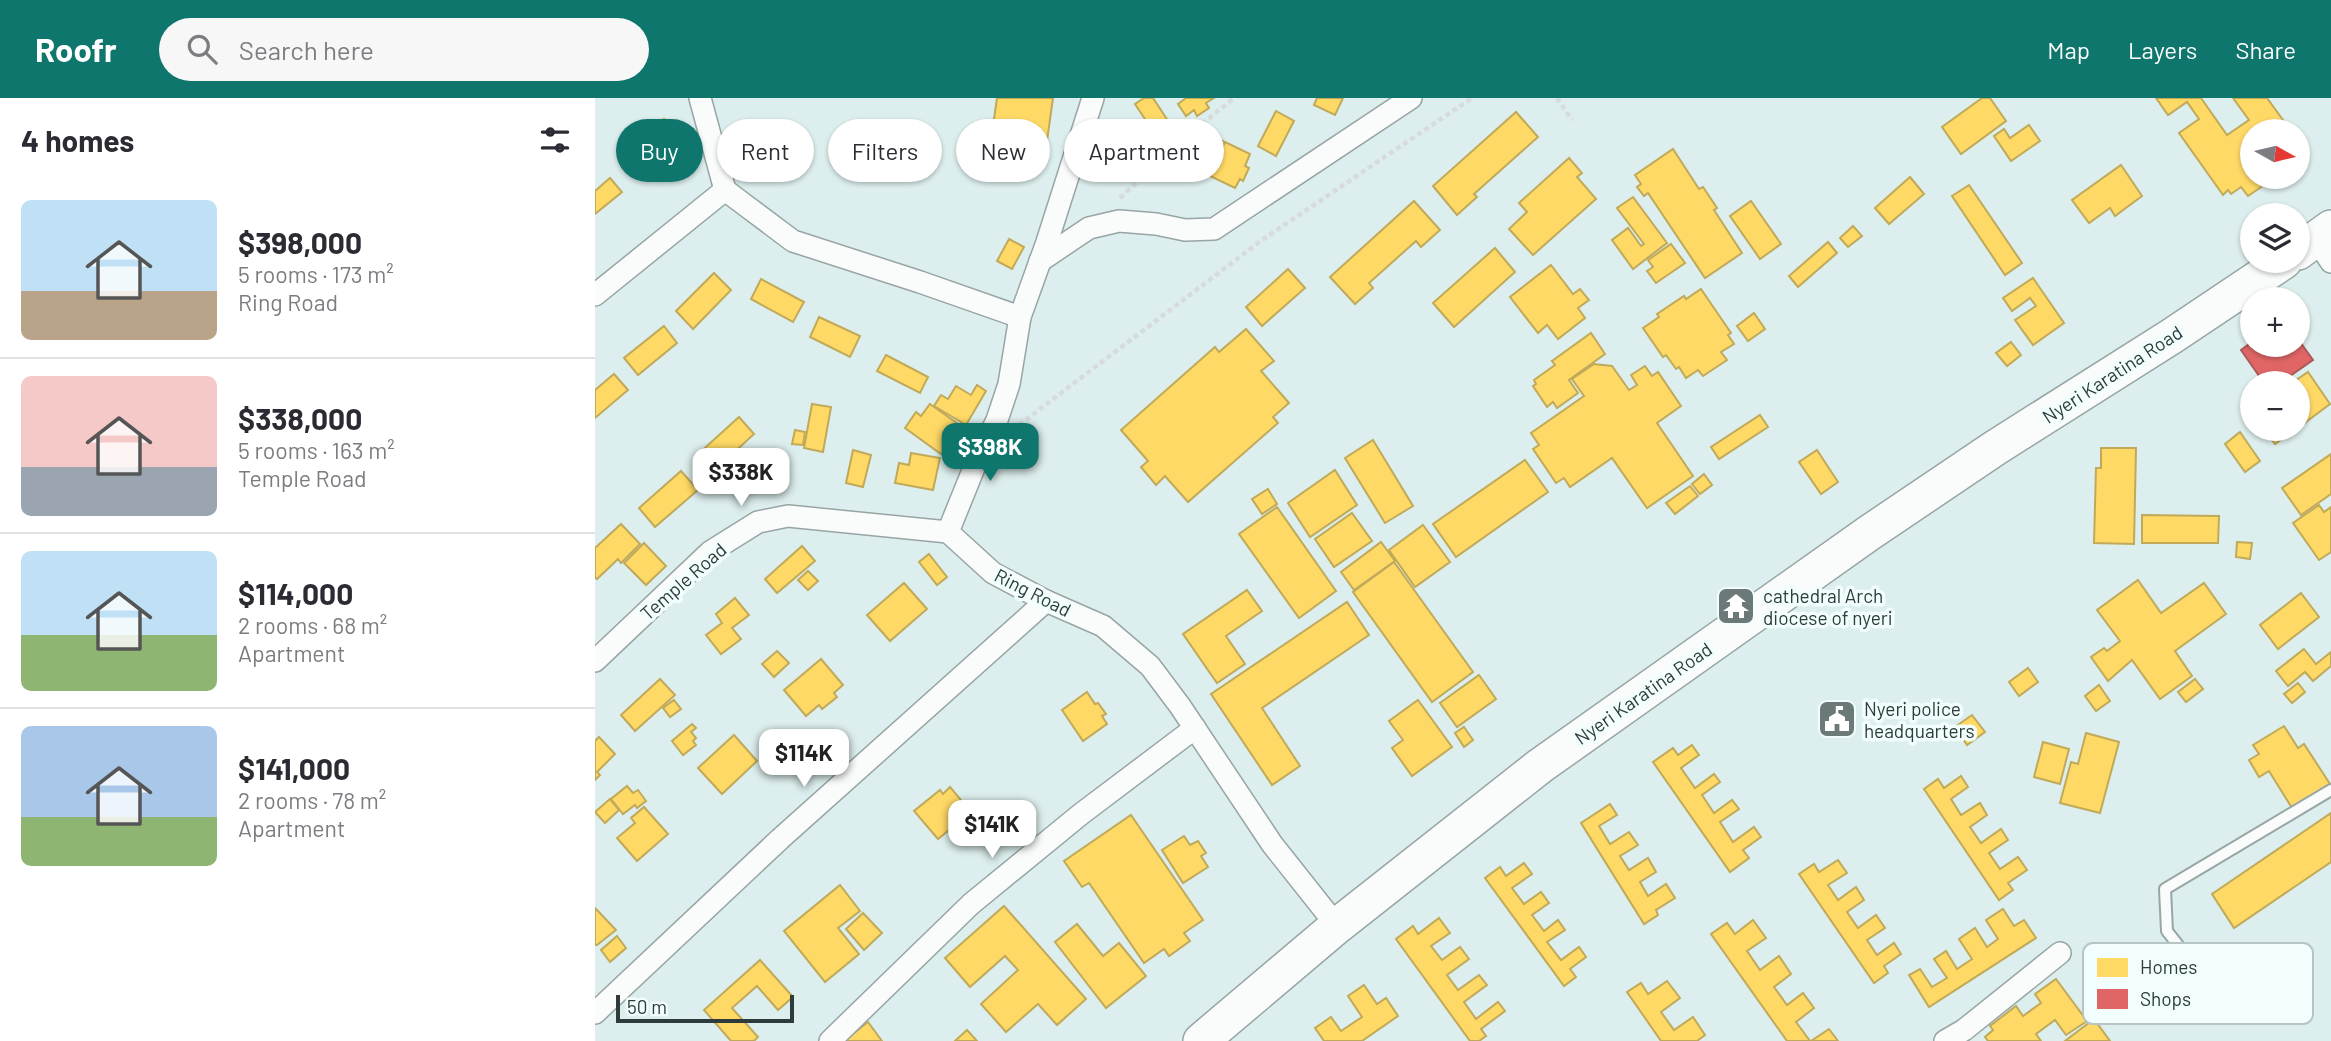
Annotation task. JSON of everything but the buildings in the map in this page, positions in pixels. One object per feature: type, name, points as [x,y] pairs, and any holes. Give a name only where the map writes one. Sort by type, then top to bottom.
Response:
[{"type":"highway","name":"Nyeri Karatina Road","points":[[1201,1041],[1337,926],[1540,766],[1786,591],[1995,448],[2266,273]]},
{"type":"street","points":[[700,98],[725,190],[793,241],[1020,317]]},
{"type":"street","points":[[948,532],[997,420],[1009,384],[1020,317],[1093,98]]},
{"type":"street","points":[[1040,261],[1089,228],[1119,221],[1185,230],[1215,229],[1411,98]]},
{"type":"street","points":[[595,295],[725,190]]},
{"type":"street","name":"Temple Road","points":[[595,661],[710,552],[758,522],[788,516],[948,532]]},
{"type":"street","name":"Ring Road","points":[[948,532],[993,573],[1046,601],[1104,626],[1150,666],[1272,844],[1337,926]]},
{"type":"street","points":[[595,1013],[780,839],[1046,601]]},
{"type":"street","points":[[830,1041],[971,904],[1081,814],[1195,728]]},
{"type":"street","points":[[1945,1041],[1964,1030],[2060,953]]},
{"type":"lane","points":[[2176,943],[2167,931],[2165,889],[2331,790]]},
{"type":"path","points":[[1089,228],[1174,147],[1234,98]]},
{"type":"path","points":[[980,454],[1262,240],[1472,98]]},
{"type":"path","points":[[1557,98],[1572,120]]},
{"type":"place","name":"cathedral Arch diocese of nyeri","points":[[1736,606]]},
{"type":"place","name":"Nyeri police headquarters","points":[[1837,719]]}]
